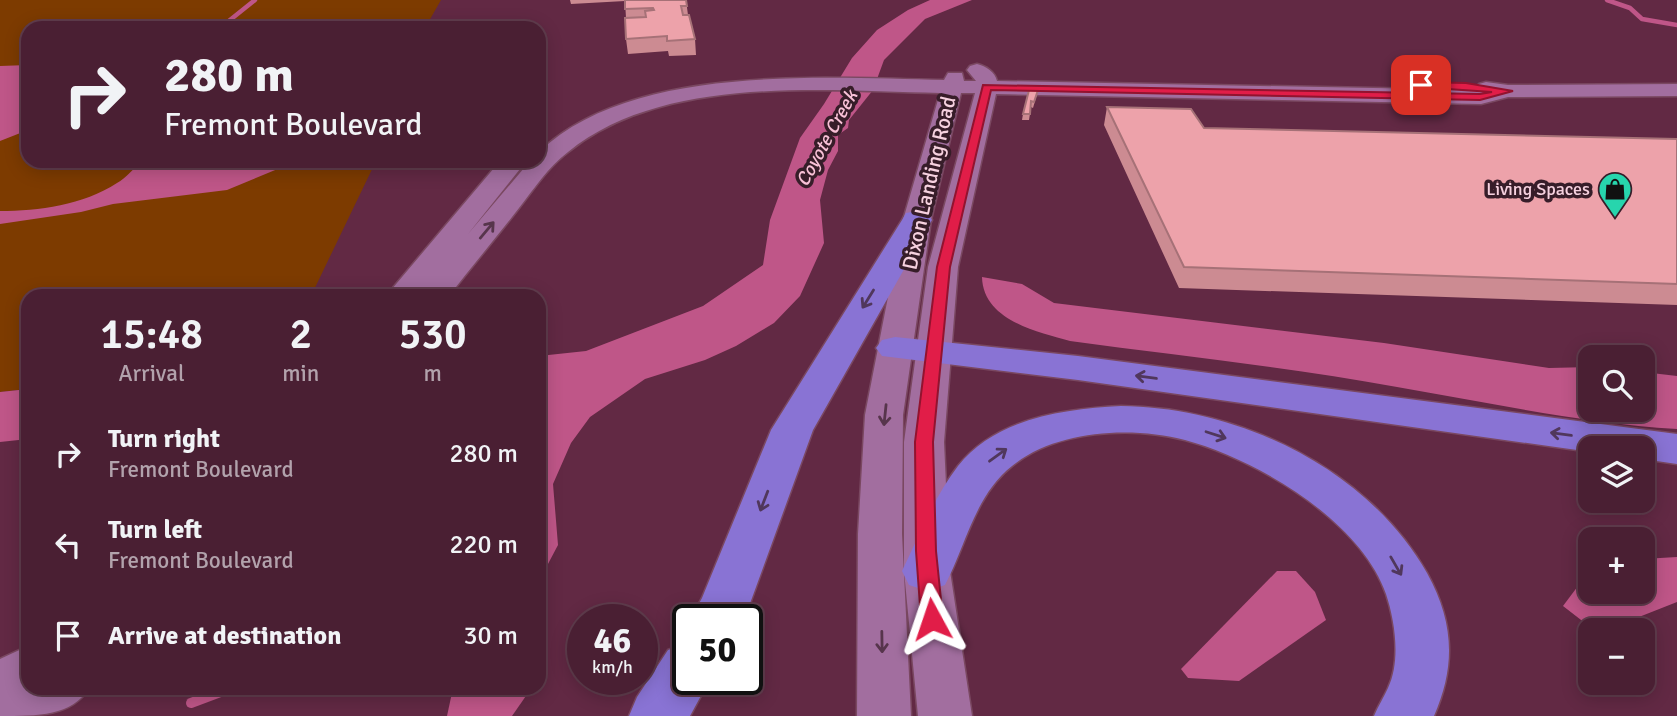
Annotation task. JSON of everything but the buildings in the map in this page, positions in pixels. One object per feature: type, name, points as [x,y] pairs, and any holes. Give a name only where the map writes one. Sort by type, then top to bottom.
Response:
[{"type":"highway","points":[[724,604],[792,430],[917,220]]},
{"type":"highway","points":[[914,349],[1677,449]]},
{"type":"highway","points":[[927,571],[970,484],[987,463],[1010,446],[1036,433],[1094,421],[1127,419],[1195,429],[1256,451],[1301,474],[1335,496],[1388,551],[1406,583],[1419,615],[1423,650],[1420,682],[1403,716]]},
{"type":"highway","points":[[658,716],[672,693]]},
{"type":"main road","points":[[546,146],[580,117],[649,92],[734,78],[986,82],[1480,97],[1508,91],[1677,90]]},
{"type":"main road","name":"Dixon Landing Road","points":[[945,716],[927,571],[924,442],[914,349],[917,220],[953,82]]},
{"type":"main road","name":"Dixon Landing Road","points":[[884,716],[880,534],[884,415],[914,349],[943,267],[986,82]]},
{"type":"main road","points":[[433,283],[509,168]]},
{"type":"main road","points":[[433,283],[527,168]]},
{"type":"main road","points":[[0,688],[21,673]]},
{"type":"main road","points":[[26,716],[54,695]]},
{"type":"shaded area","points":[[0,0],[441,0],[429,21],[21,21],[21,168],[373,168],[314,289],[21,289],[21,390],[0,392]]},
{"type":"water","name":"Coyote Creek","points":[[930,0],[972,0],[925,19],[884,60],[873,90],[849,120],[848,128],[838,135],[838,151],[828,170],[820,200],[824,243],[800,296],[774,323],[736,346],[705,360],[645,379],[590,417],[571,443],[553,484],[558,545],[546,568],[546,355],[586,351],[703,306],[763,265],[770,220],[800,138],[852,58],[877,30],[908,10]]},
{"type":"water","points":[[21,65],[21,133],[0,141],[0,66]]},
{"type":"water","points":[[134,168],[280,168],[227,190],[113,204],[81,212],[0,224],[0,211],[30,210],[75,202],[104,191]]},
{"type":"water","points":[[982,277],[1022,284],[1054,303],[1384,343],[1549,368],[1578,367],[1578,418],[1316,373],[1070,341],[1014,322],[992,304],[985,292]]},
{"type":"water","points":[[1655,373],[1677,376],[1677,429],[1610,422],[1655,422]]},
{"type":"water","points":[[21,390],[21,440],[0,442],[0,392]]},
{"type":"water","points":[[1677,557],[1677,602],[1636,618],[1578,618],[1563,606],[1578,586],[1578,604],[1655,604],[1655,558]]},
{"type":"water","points":[[1277,571],[1296,571],[1315,592],[1326,620],[1239,681],[1188,678],[1181,669]]},
{"type":"water","points":[[452,695],[527,695],[512,716],[447,716]]},
{"type":"waterway","points":[[229,21],[255,0]]},
{"type":"waterway","points":[[1607,0],[1630,8],[1642,19],[1677,25]]},
{"type":"waterway","points":[[191,703],[212,695]]},
{"type":"place","name":"Living Spaces","points":[[1615,219]]},
{"type":"route","points":[[932,619],[924,513],[924,442],[943,267],[987,87],[1480,97],[1508,91],[1421,85]]}]
